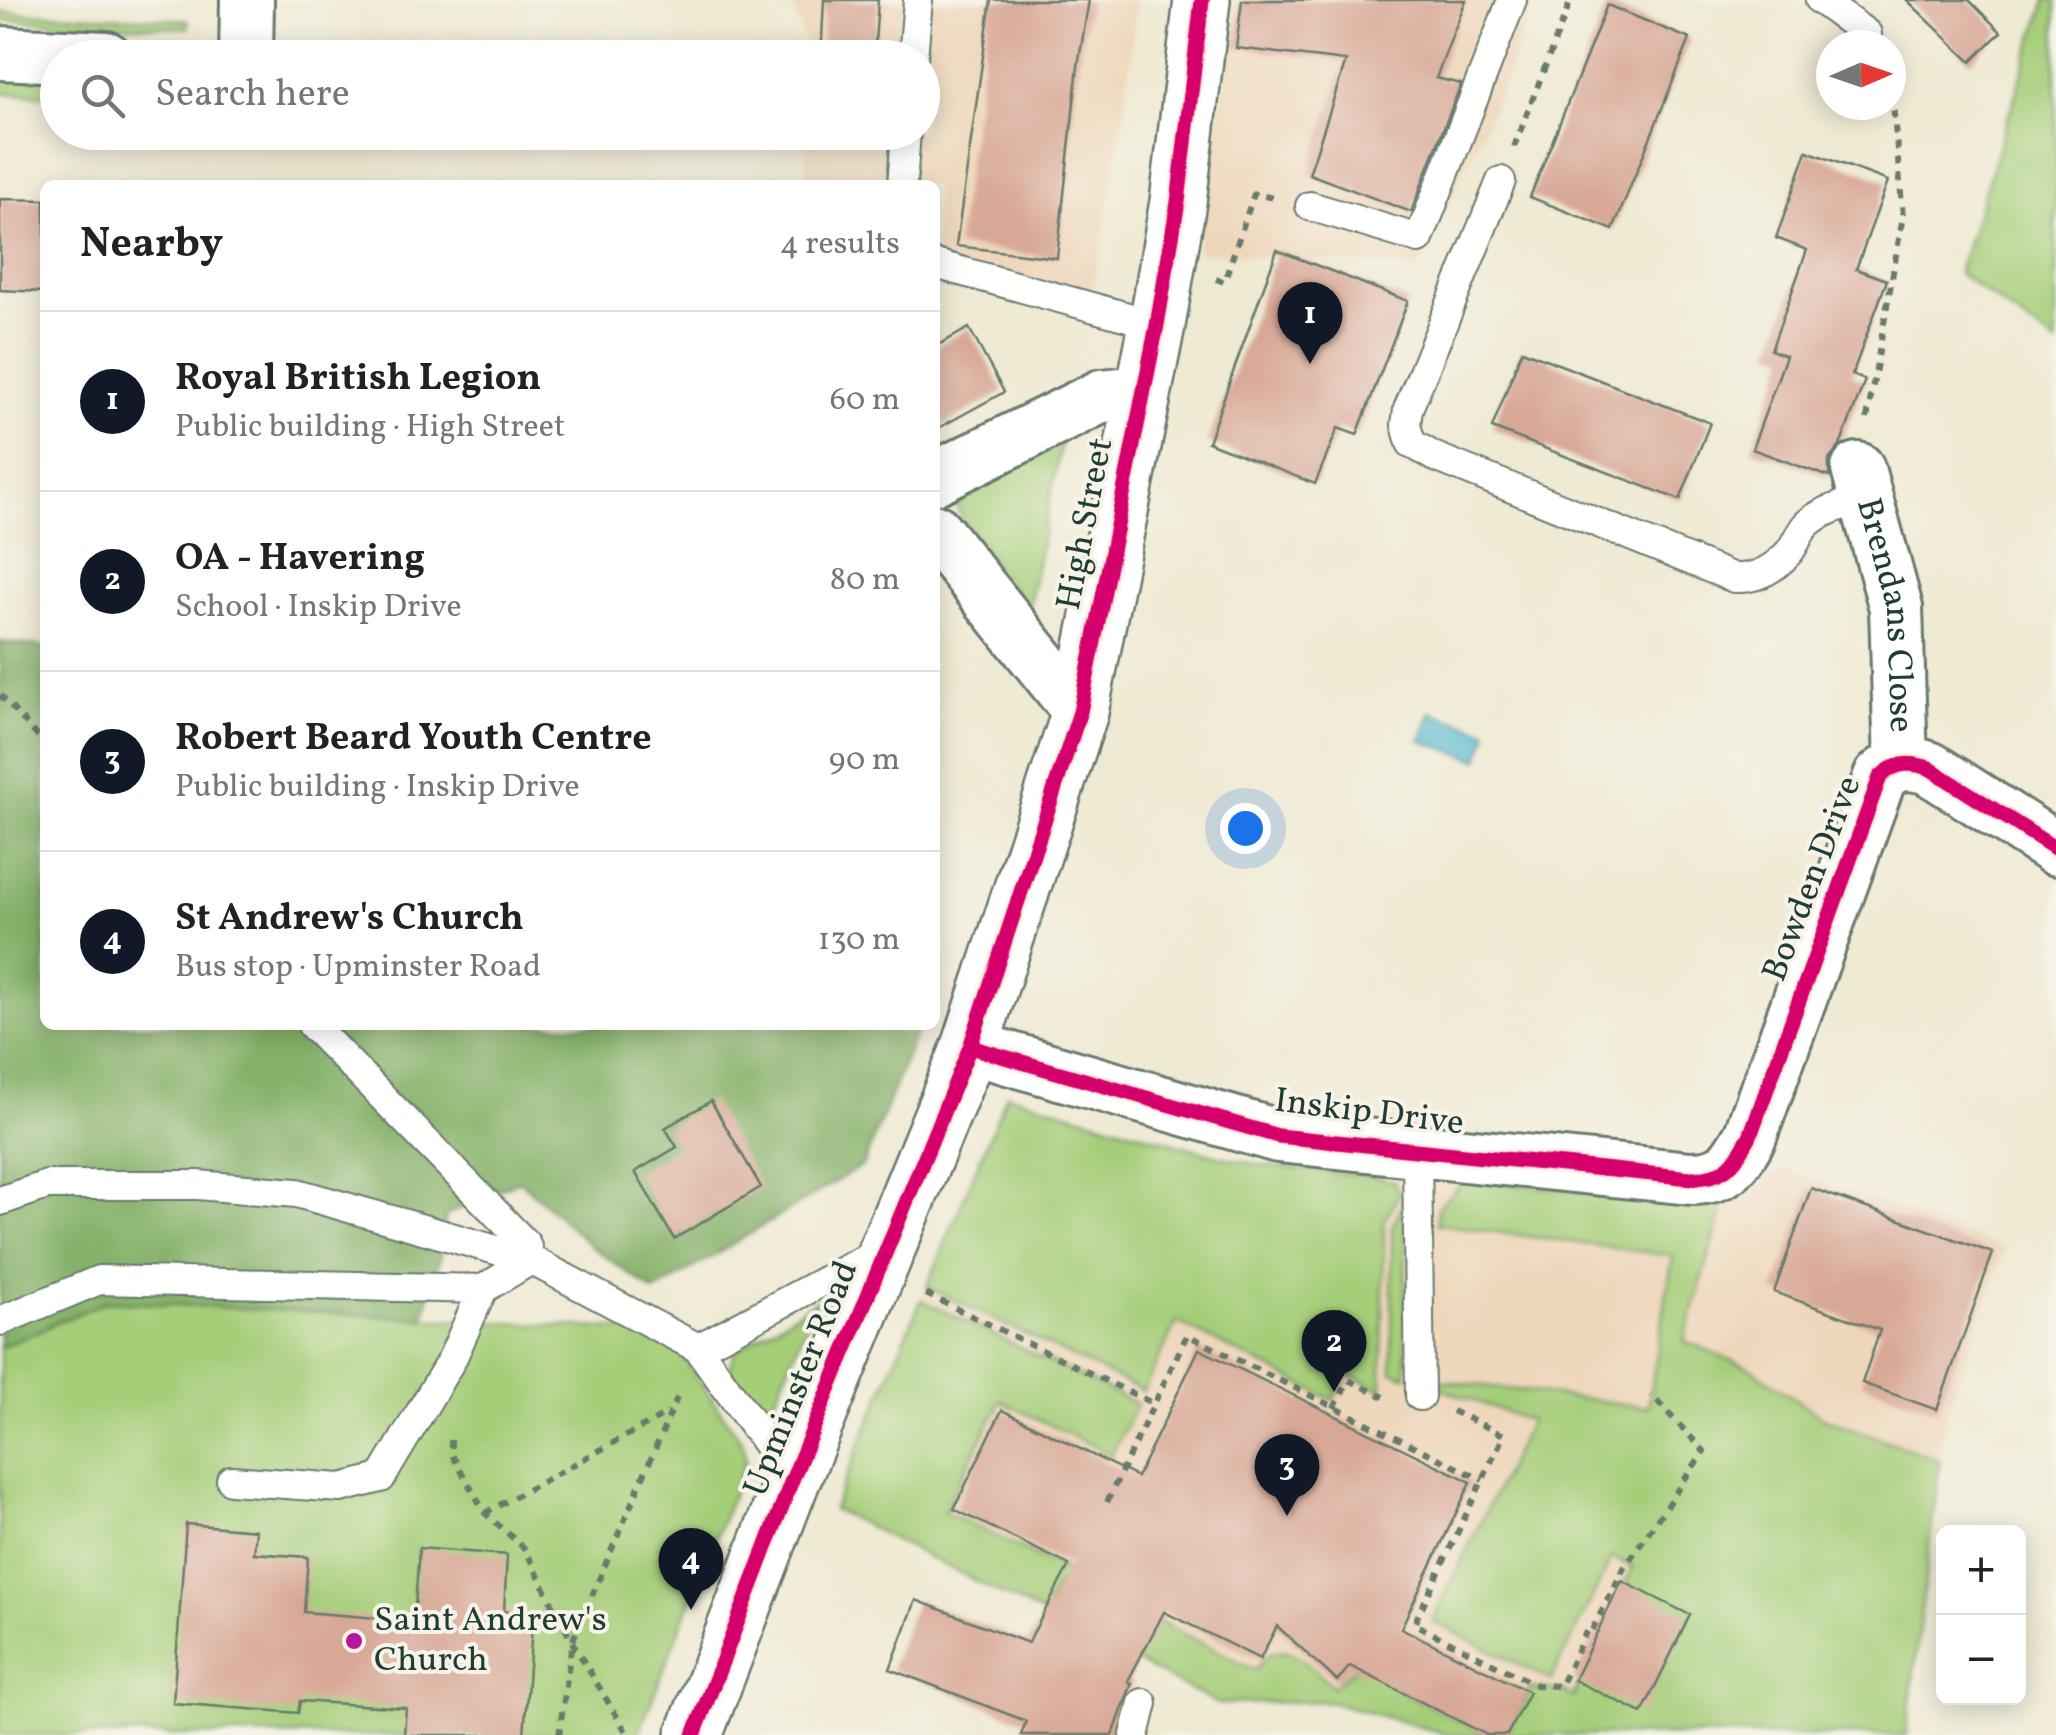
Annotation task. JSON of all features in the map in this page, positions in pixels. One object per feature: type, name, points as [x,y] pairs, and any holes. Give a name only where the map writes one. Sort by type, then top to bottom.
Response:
[{"type":"main road","name":"High Street","points":[[970,1047],[1080,712],[1168,261],[1202,0]]},
{"type":"main road","name":"Upminster Road","points":[[694,1735],[792,1480],[970,1047]]},
{"type":"street","points":[[246,40],[247,0]]},
{"type":"street","points":[[0,53],[40,55]]},
{"type":"street","points":[[940,476],[1102,396],[1143,392]]},
{"type":"street","name":"Brendans Close","points":[[1862,484],[1896,608],[1901,764]]},
{"type":"street","points":[[940,537],[1080,712]]},
{"type":"street","name":"Bowden Drive","points":[[1750,1136],[1880,777],[1888,769],[1914,763],[1929,768],[2056,849]]},
{"type":"street","name":"Inskip Drive","points":[[970,1047],[1278,1136],[1704,1178],[1728,1169],[1750,1136]]},
{"type":"lane","points":[[915,40],[918,0]]},
{"type":"lane","points":[[1310,206],[1418,239],[1512,0]]},
{"type":"lane","points":[[1820,0],[1861,30]]},
{"type":"lane","points":[[902,180],[905,150]]},
{"type":"lane","points":[[1501,181],[1408,409],[1406,425],[1411,443],[1433,456],[1734,578],[1748,578],[1772,569],[1791,550],[1805,526],[1862,484]]},
{"type":"lane","points":[[940,265],[1157,325]]},
{"type":"lane","points":[[317,1030],[526,1244],[531,1260]]},
{"type":"lane","points":[[1408,1399],[1417,1151]]},
{"type":"lane","points":[[0,1201],[47,1185],[197,1185],[297,1193],[531,1260],[698,1348],[792,1480]]},
{"type":"lane","points":[[698,1348],[883,1259]]},
{"type":"lane","points":[[0,1321],[99,1280],[483,1289],[531,1260]]},
{"type":"lane","points":[[231,1480],[341,1488],[382,1478],[452,1359],[483,1289]]},
{"type":"lane","points":[[1135,1735],[1143,1703]]},
{"type":"path","points":[[1501,181],[1571,0]]},
{"type":"path","points":[[1862,484],[1903,216],[1894,120]]},
{"type":"path","points":[[1168,261],[1224,282],[1254,194],[1310,206]]},
{"type":"path","points":[[0,695],[40,739]]},
{"type":"path","points":[[883,1259],[1154,1404]]},
{"type":"path","points":[[1107,1502],[1187,1335],[1482,1480]]},
{"type":"path","points":[[559,1735],[572,1642],[698,1348]]},
{"type":"path","points":[[452,1359],[451,1453],[485,1513],[525,1548],[572,1642],[628,1735]]},
{"type":"path","points":[[1334,1408],[1349,1380],[1504,1435],[1414,1624],[1536,1685],[1560,1686],[1624,1568],[1704,1451],[1651,1395]]},
{"type":"path","points":[[485,1513],[670,1412]]},
{"type":"shaded area","points":[[790,0],[1137,0],[1124,118],[1088,317],[940,274],[940,180],[804,180],[806,150],[940,150],[940,40],[805,40]]},
{"type":"shaded area","points":[[1237,0],[1534,0],[1501,90],[1419,268],[1196,252]]},
{"type":"shaded area","points":[[1007,1094],[1218,1156],[1266,1166],[1683,1201],[1722,1201],[1785,1169],[2005,1248],[1946,1412],[1906,1735],[1450,1735],[1328,1701],[1218,1704],[833,1509]]},
{"type":"green space","points":[[2046,0],[2056,0],[2056,344],[1958,273]]},
{"type":"green space","points":[[0,12],[188,20],[188,28],[0,20]]},
{"type":"green space","points":[[0,77],[40,79],[40,95],[0,93]]},
{"type":"green space","points":[[1065,424],[1028,609],[964,524],[957,505],[960,486]]},
{"type":"green space","points":[[0,642],[40,646],[40,1030],[917,1030],[863,1165],[654,1292],[590,1245],[519,1180],[446,1215],[424,1318],[107,1301],[0,1347]]},
{"type":"green space","points":[[1007,1094],[1218,1156],[1394,1182],[1399,1194],[1384,1221],[1382,1390],[1346,1373],[1333,1400],[1177,1322],[1143,1391],[927,1287]]},
{"type":"green space","points":[[1465,1180],[1683,1201],[1722,1201],[1684,1341],[1749,1367],[1823,1418],[1940,1460],[1906,1735],[1507,1735],[1531,1688],[1562,1691],[1573,1697],[1632,1567],[1612,1558],[1551,1680],[1432,1621],[1530,1421],[1437,1387],[1437,1380],[1648,1407],[1673,1256],[1437,1224],[1438,1207]]},
{"type":"green space","points":[[1405,1200],[1406,1376],[1392,1372],[1392,1226]]},
{"type":"green space","points":[[817,1300],[765,1422],[728,1370],[735,1351]]},
{"type":"green space","points":[[921,1300],[1137,1404],[1111,1455],[1001,1401],[944,1511],[1086,1580],[1079,1595],[1058,1585],[1047,1606],[1065,1626],[833,1509]]},
{"type":"green space","points":[[107,1301],[638,1330],[665,1340],[682,1356],[743,1443],[746,1460],[638,1735],[0,1735],[0,1347]]},
{"type":"green space","points":[[1158,1621],[1256,1670],[1264,1658],[1275,1652],[1294,1654],[1333,1687],[1364,1659],[1394,1688],[1487,1735],[1450,1735],[1328,1701],[1218,1704],[1117,1652]]},
{"type":"water","points":[[1431,712],[1488,731],[1479,760],[1421,741]]},
{"type":"building","points":[[824,0],[878,0],[875,40],[822,40]]},
{"type":"building","points":[[991,0],[1089,0],[1057,258],[956,246]]},
{"type":"building","points":[[1242,0],[1466,0],[1436,78],[1461,84],[1411,212],[1309,174],[1346,61],[1236,48]]},
{"type":"building","points":[[1907,0],[1969,0],[2001,32],[1971,62]]},
{"type":"building","points":[[1607,5],[1690,39],[1613,230],[1530,197]]},
{"type":"building","points":[[1807,151],[1888,181],[1856,269],[1887,280],[1852,375],[1865,380],[1840,446],[1829,460],[1829,477],[1752,449],[1786,356],[1771,350],[1807,250],[1776,238]]},
{"type":"building","points":[[0,199],[40,200],[40,292],[0,290]]},
{"type":"building","points":[[1277,250],[1408,301],[1357,435],[1338,428],[1315,484],[1208,442]]},
{"type":"building","points":[[969,328],[1004,392],[940,427],[940,344]]},
{"type":"building","points":[[1522,350],[1710,423],[1680,500],[1492,428]]},
{"type":"building","points":[[711,1101],[761,1187],[674,1239],[635,1172],[677,1147],[665,1128]]},
{"type":"building","points":[[1811,1188],[1993,1253],[1937,1410],[1862,1383],[1880,1330],[1774,1292]]},
{"type":"building","points":[[1199,1349],[1471,1482],[1401,1628],[1529,1692],[1507,1735],[1487,1735],[1350,1666],[1337,1681],[1277,1626],[1260,1659],[1164,1612],[1128,1681],[1132,1683],[1113,1735],[1021,1735],[1026,1721],[890,1669],[916,1600],[1028,1643],[1069,1565],[954,1509],[1002,1410],[1137,1477]]},
{"type":"building","name":"Saint Andrew's Church","points":[[186,1524],[256,1530],[254,1553],[308,1557],[304,1612],[414,1621],[419,1548],[507,1555],[504,1611],[533,1613],[524,1735],[404,1735],[406,1708],[300,1701],[298,1713],[173,1703]]},
{"type":"building","points":[[1622,1581],[1690,1615],[1642,1713],[1574,1680]]},
{"type":"cycle path","points":[[694,1735],[792,1480],[970,1047],[1080,712],[1157,325],[1178,202],[1202,0]]},
{"type":"cycle path","points":[[970,1047],[1278,1136],[1703,1177],[1728,1168],[1750,1136],[1880,777],[1903,765],[1929,768],[2056,849]]},
{"type":"place","name":"Royal British Legion","points":[[1310,364]]},
{"type":"place","name":"OA - Havering","points":[[1334,1392]]},
{"type":"place","name":"Robert Beard Youth Centre","points":[[1287,1516]]},
{"type":"place","name":"St Andrew's Church","points":[[691,1610]]},
{"type":"place","name":"Saint Andrew's Church","points":[[354,1641]]}]
